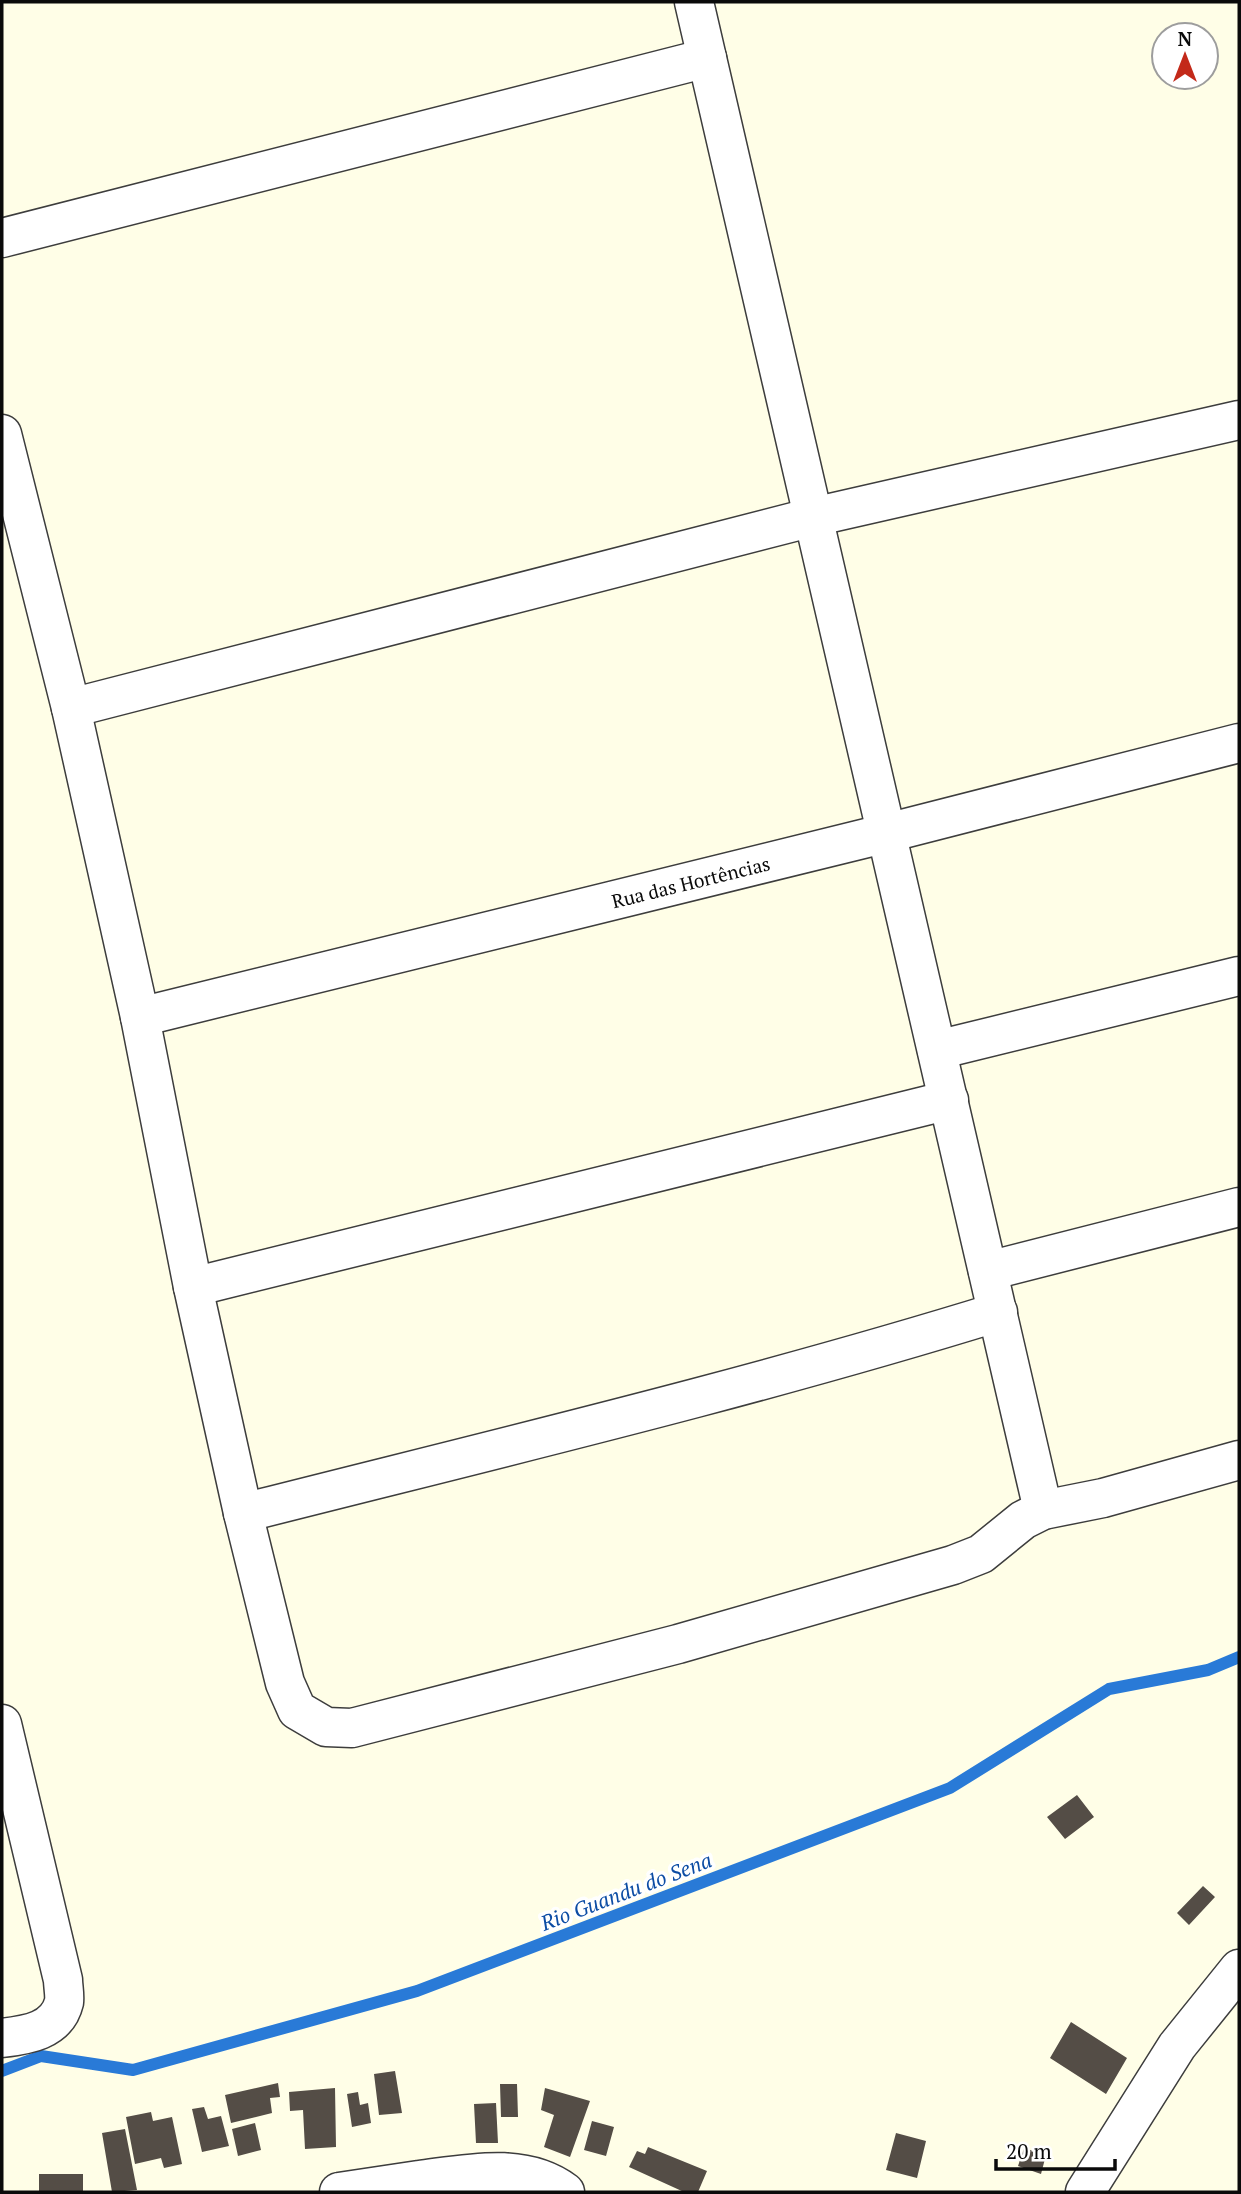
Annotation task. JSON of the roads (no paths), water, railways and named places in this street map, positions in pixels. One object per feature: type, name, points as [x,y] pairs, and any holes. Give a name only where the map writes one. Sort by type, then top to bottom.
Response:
[{"type":"street","points":[[694,2],[1043,1510]]},
{"type":"street","points":[[2,239],[707,58]]},
{"type":"street","points":[[71,708],[813,517],[1239,421]]},
{"type":"street","points":[[2,434],[71,708],[140,1017],[193,1287],[243,1513],[285,1683],[298,1710],[326,1727],[352,1728],[678,1644],[953,1565],[981,1554],[1023,1520],[1043,1510],[1103,1498],[1239,1460]]},
{"type":"street","name":"Rua das Hortências","points":[[140,1017],[887,833],[1239,743]]},
{"type":"street","points":[[937,1050],[1239,976]]},
{"type":"street","points":[[193,1287],[948,1100]]},
{"type":"street","points":[[988,1271],[1239,1208]]},
{"type":"street","points":[[243,1513],[590,1425],[912,1339],[998,1312]]},
{"type":"street","points":[[2,1724],[60,1966],[64,2001],[58,2015],[47,2027],[29,2035],[2,2038]]},
{"type":"street","points":[[1085,2192],[1177,2046],[1239,1969]]},
{"type":"street","points":[[339,2192],[470,2173],[503,2172],[525,2174],[555,2184],[565,2192]]},
{"type":"waterway","name":"Rio Guandu do Sena","points":[[2,2071],[41,2056],[133,2070],[417,1991],[950,1788],[1109,1689],[1208,1670],[1239,1657]]}]
